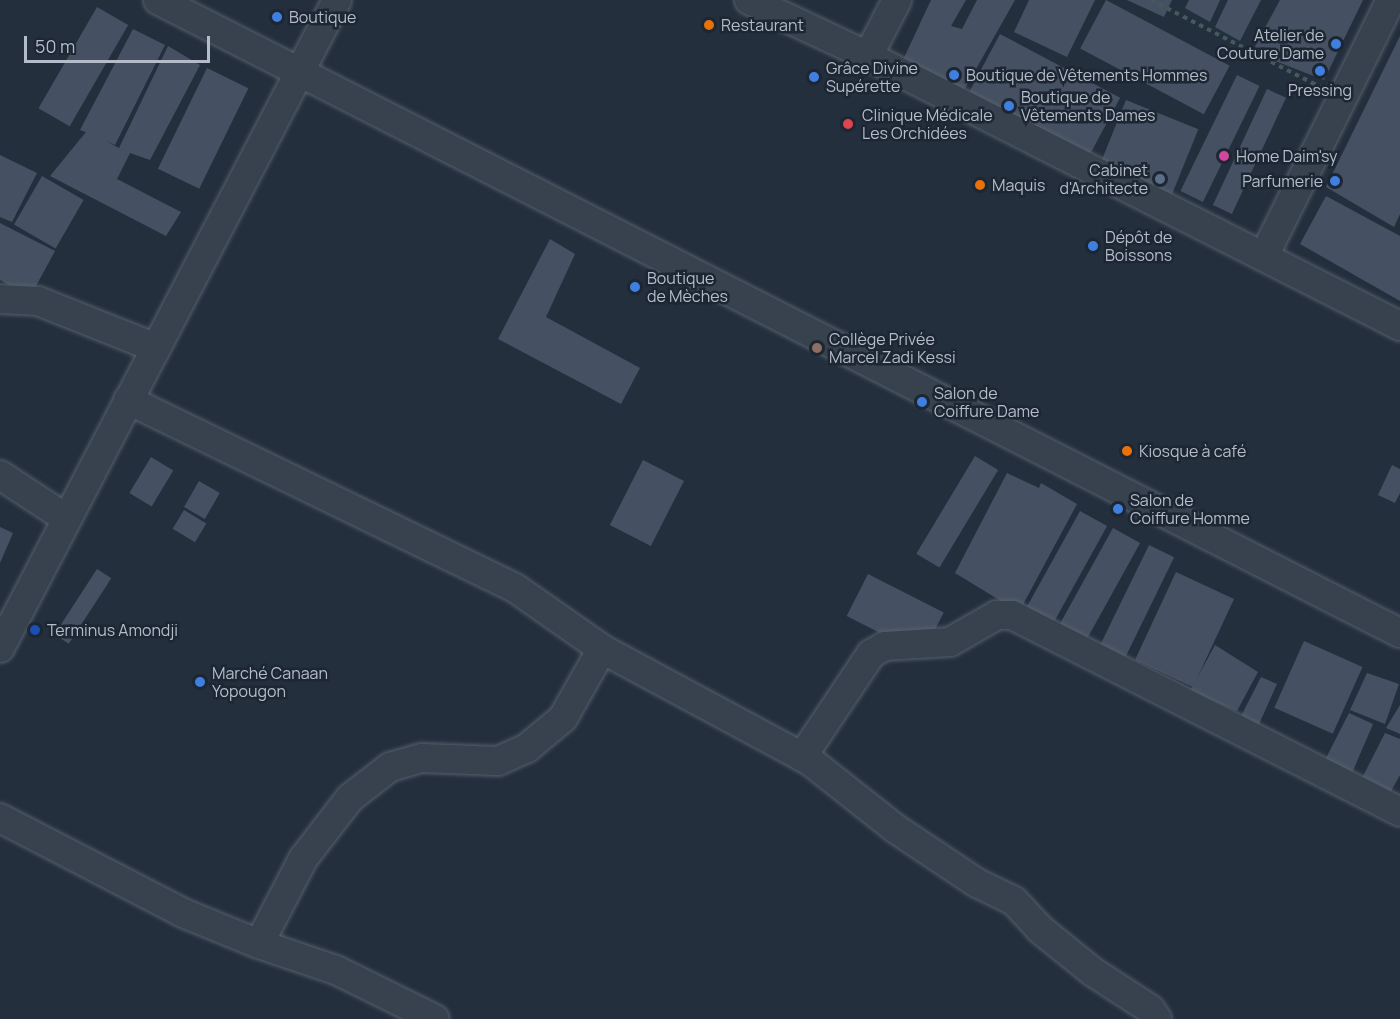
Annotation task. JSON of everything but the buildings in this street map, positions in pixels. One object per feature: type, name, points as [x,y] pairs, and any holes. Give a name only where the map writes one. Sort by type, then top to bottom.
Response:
[{"type":"street","points":[[158,0],[1400,633]]},
{"type":"street","points":[[0,648],[8,611],[67,519],[337,0]]},
{"type":"street","points":[[749,0],[868,56],[1400,326]]},
{"type":"street","points":[[868,56],[897,0]]},
{"type":"street","points":[[1264,256],[1391,0]]},
{"type":"street","points":[[0,299],[38,301],[156,348]]},
{"type":"street","points":[[128,400],[224,450],[515,588],[602,649],[802,757],[896,829],[977,883],[1014,901],[1041,930],[1093,972],[1150,1009],[1157,1019]]},
{"type":"street","points":[[0,475],[67,519]]},
{"type":"street","points":[[802,757],[871,654],[885,646],[950,642],[997,615],[1012,615],[1400,812]]},
{"type":"street","points":[[259,944],[303,859],[350,798],[390,767],[422,758],[498,761],[527,748],[563,718],[602,649]]},
{"type":"street","points":[[0,818],[183,913],[259,944],[336,970],[435,1019]]},
{"type":"path","points":[[1151,0],[1342,98]]},
{"type":"place","name":"Boutique","points":[[277,17]]},
{"type":"place","name":"Restaurant","points":[[709,25]]},
{"type":"place","name":"Atelier de Couture Dame","points":[[1336,44]]},
{"type":"place","name":"Pressing","points":[[1320,71]]},
{"type":"place","name":"Boutique de Vêtements Hommes","points":[[954,75]]},
{"type":"place","name":"Grâce Divine Supérette","points":[[814,77]]},
{"type":"place","name":"Boutique de Vêtements Dames","points":[[1009,106]]},
{"type":"place","name":"Clinique Médicale Les Orchidées","points":[[848,124]]},
{"type":"place","name":"Home Daim'sy","points":[[1224,156]]},
{"type":"place","name":"Cabinet d'Architecte","points":[[1160,179]]},
{"type":"place","name":"Parfumerie","points":[[1335,181]]},
{"type":"place","name":"Maquis","points":[[980,185]]},
{"type":"place","name":"Dépôt de Boissons","points":[[1093,246]]},
{"type":"place","name":"Boutique de Mèches","points":[[635,287]]},
{"type":"place","name":"Collège Privée Marcel Zadi Kessi","points":[[817,348]]},
{"type":"place","name":"Salon de Coiffure Dame","points":[[922,402]]},
{"type":"place","name":"Kiosque à café","points":[[1127,451]]},
{"type":"place","name":"Salon de Coiffure Homme","points":[[1118,509]]},
{"type":"place","name":"Terminus Amondji","points":[[35,630]]},
{"type":"place","name":"Marché Canaan Yopougon","points":[[200,682]]}]
